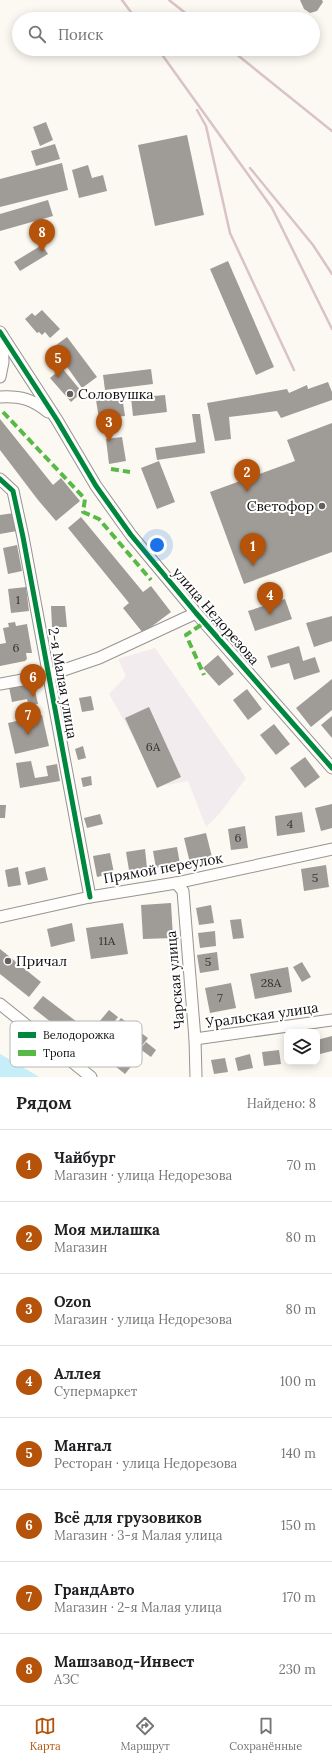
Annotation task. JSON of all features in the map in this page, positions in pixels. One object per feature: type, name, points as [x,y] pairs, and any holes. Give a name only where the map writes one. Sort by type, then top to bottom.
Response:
[{"type":"street","points":[[0,377],[3,362],[1,333]]},
{"type":"street","name":"улица Недорезова","points":[[1,333],[57,420],[96,486],[143,550],[196,613],[332,768]]},
{"type":"street","points":[[0,397],[16,396],[36,402],[57,420]]},
{"type":"street","name":"2-я Малая улица","points":[[0,479],[13,492],[90,897]]},
{"type":"street","points":[[0,684],[49,675],[99,658],[196,613]]},
{"type":"street","name":"Прямой переулок","points":[[0,917],[90,897],[176,883],[332,850]]},
{"type":"street","name":"Чарская улица","points":[[176,883],[183,891],[195,1039],[196,1077]]},
{"type":"street","points":[[0,1004],[21,1021]]},
{"type":"street","name":"Уральская улица","points":[[195,1039],[332,1020]]},
{"type":"street","points":[[79,1067],[91,1077]]},
{"type":"shaded area","points":[[155,648],[246,778],[220,813],[206,827],[188,781],[161,786],[109,694],[126,676],[118,659]]},
{"type":"water","points":[[0,1054],[10,1060],[10,1067],[22,1067],[39,1077],[0,1077]]},
{"type":"building","points":[[300,0],[322,0],[323,2],[317,11],[308,12],[304,9]]},
{"type":"building","points":[[46,122],[53,140],[40,146],[33,127]]},
{"type":"building","points":[[187,135],[204,215],[155,226],[138,145]]},
{"type":"building","points":[[55,144],[60,159],[36,166],[31,151]]},
{"type":"building","points":[[62,163],[68,190],[0,207],[0,179]]},
{"type":"building","points":[[88,165],[92,178],[103,175],[107,191],[79,198],[72,170]]},
{"type":"building","points":[[48,200],[53,216],[0,231],[0,214]]},
{"type":"building","points":[[42,245],[48,254],[20,271],[14,262]]},
{"type":"building","points":[[228,261],[274,367],[256,375],[210,269]]},
{"type":"building","points":[[42,310],[60,329],[50,338],[45,332],[42,335],[39,332],[37,333],[25,319],[32,313],[35,316]]},
{"type":"building","points":[[67,337],[97,377],[82,388],[58,354],[53,357],[48,351]]},
{"type":"building","points":[[62,368],[82,392],[71,402],[50,378]]},
{"type":"building","points":[[151,369],[153,384],[105,390],[103,375]]},
{"type":"building","points":[[328,382],[332,392],[332,400],[281,418],[277,411],[229,417],[231,439],[215,441],[207,403],[287,389],[289,393],[307,385],[308,389]]},
{"type":"building","points":[[165,395],[167,412],[133,416],[131,398]]},
{"type":"building","points":[[122,396],[125,416],[99,419],[96,400]]},
{"type":"building","points":[[192,414],[200,414],[205,453],[157,460],[155,448],[196,442]]},
{"type":"building","points":[[0,419],[53,485],[61,478],[80,501],[56,521],[0,450]]},
{"type":"building","points":[[332,423],[332,552],[244,584],[210,492],[295,461],[287,440]]},
{"type":"building","points":[[122,437],[126,461],[109,464],[106,439]]},
{"type":"building","points":[[159,461],[175,502],[157,509],[141,468]]},
{"type":"building","points":[[14,513],[17,531],[0,534],[0,515]]},
{"type":"building","points":[[81,517],[143,592],[151,586],[171,612],[143,633],[123,608],[129,603],[68,528]]},
{"type":"building","points":[[17,545],[22,571],[8,574],[3,548]]},
{"type":"building","points":[[26,587],[29,611],[11,613],[8,589]]},
{"type":"building","points":[[285,599],[292,619],[255,631],[248,611]]},
{"type":"building","points":[[51,606],[65,606],[67,627],[52,627]]},
{"type":"building","points":[[332,616],[332,641],[314,647],[306,623]]},
{"type":"building","points":[[15,622],[16,626],[27,624],[32,653],[26,653],[27,659],[25,661],[0,666],[0,644],[6,643],[3,628],[9,627],[8,623]]},
{"type":"building","points":[[299,646],[303,661],[315,657],[320,672],[294,680],[289,663],[271,668],[267,656]]},
{"type":"building","points":[[218,655],[234,674],[219,686],[203,668]]},
{"type":"building","points":[[332,679],[332,710],[311,727],[296,708]]},
{"type":"building","points":[[33,682],[38,704],[29,706],[27,699],[12,702],[9,687]]},
{"type":"building","points":[[247,689],[262,709],[248,720],[233,700]]},
{"type":"building","points":[[91,696],[94,710],[82,712],[79,698]]},
{"type":"building","points":[[149,707],[181,777],[157,788],[125,718]]},
{"type":"building","points":[[42,715],[49,746],[15,754],[8,723]]},
{"type":"building","points":[[332,716],[332,738],[321,725]]},
{"type":"building","points":[[274,724],[290,744],[276,755],[260,735]]},
{"type":"building","points":[[83,746],[86,758],[78,760],[75,749]]},
{"type":"building","points":[[305,757],[320,777],[305,788],[290,768]]},
{"type":"building","points":[[31,761],[35,778],[48,776],[46,766],[57,764],[60,781],[20,788],[16,763]]},
{"type":"building","points":[[91,776],[92,785],[83,787],[81,778]]},
{"type":"building","points":[[332,804],[332,828],[321,831],[315,808]]},
{"type":"building","points":[[0,805],[6,805],[5,818],[0,818]]},
{"type":"building","points":[[302,812],[305,832],[277,836],[275,816]]},
{"type":"building","points":[[100,814],[103,824],[87,828],[84,818]]},
{"type":"building","points":[[245,826],[248,848],[231,850],[228,829]]},
{"type":"building","points":[[206,833],[212,857],[190,863],[184,838]]},
{"type":"building","points":[[177,847],[180,864],[156,868],[153,851]]},
{"type":"building","points":[[145,849],[147,868],[129,870],[126,852]]},
{"type":"building","points":[[110,853],[114,873],[97,877],[93,856]]},
{"type":"building","points":[[326,865],[329,887],[304,891],[301,869]]},
{"type":"building","points":[[18,867],[21,885],[8,887],[5,870]]},
{"type":"building","points":[[45,867],[48,880],[28,885],[25,872]]},
{"type":"building","points":[[171,903],[173,938],[143,939],[141,905]]},
{"type":"building","points":[[211,905],[214,923],[199,925],[196,908]]},
{"type":"building","points":[[241,919],[244,938],[233,939],[230,920]]},
{"type":"building","points":[[72,923],[75,941],[51,947],[47,929]]},
{"type":"building","points":[[123,923],[128,954],[91,959],[86,928]]},
{"type":"building","points":[[215,931],[216,946],[200,948],[198,933]]},
{"type":"building","name":"Причал","points":[[0,949],[41,982],[29,997],[0,974]]},
{"type":"building","points":[[217,952],[219,970],[200,973],[197,955]]},
{"type":"building","points":[[302,962],[311,977],[302,982],[293,967]]},
{"type":"building","points":[[288,967],[292,992],[255,999],[250,974]]},
{"type":"building","points":[[231,983],[236,1008],[210,1013],[205,988]]},
{"type":"building","points":[[43,996],[76,1021],[50,1021],[33,1008]]},
{"type":"building","points":[[109,1010],[118,1017],[115,1021],[100,1021]]},
{"type":"building","points":[[142,1034],[148,1038],[142,1046]]},
{"type":"building","points":[[332,1036],[332,1051],[320,1054],[320,1039]]},
{"type":"building","points":[[146,1042],[156,1050],[151,1057],[142,1050],[142,1047]]},
{"type":"building","points":[[279,1050],[281,1064],[264,1066],[262,1052]]},
{"type":"building","points":[[250,1054],[253,1068],[238,1071],[235,1058]]},
{"type":"building","points":[[225,1058],[228,1072],[214,1074],[211,1060]]},
{"type":"building","points":[[116,1067],[131,1067],[125,1074]]},
{"type":"railway","points":[[122,0],[131,12]]},
{"type":"railway","points":[[169,0],[184,12]]},
{"type":"railway","points":[[163,56],[272,208],[332,329]]},
{"type":"railway","points":[[239,56],[332,131]]},
{"type":"railway","points":[[197,110],[206,126],[230,233],[294,370]]},
{"type":"railway","points":[[250,168],[313,245],[332,274]]},
{"type":"marked path","points":[[3,412],[85,499],[83,512],[99,519],[151,580]]},
{"type":"marked path","points":[[111,469],[130,472]]},
{"type":"marked path","points":[[201,625],[186,635],[204,675]]},
{"type":"cycle path","points":[[0,332],[57,420],[96,486],[131,535],[196,613],[332,768]]},
{"type":"cycle path","points":[[0,479],[13,491],[23,537],[90,897]]},
{"type":"place","name":"Машзавод-Инвест","points":[[42,252]]},
{"type":"place","name":"Мангал","points":[[58,378]]},
{"type":"place","name":"Соловушка","points":[[70,394]]},
{"type":"place","name":"Ozon","points":[[109,442]]},
{"type":"place","name":"Моя милашка","points":[[247,492]]},
{"type":"place","name":"Светофор","points":[[322,506]]},
{"type":"place","name":"Чайбург","points":[[253,566]]},
{"type":"place","name":"Аллея","points":[[270,615]]},
{"type":"place","name":"Всё для грузовиков","points":[[33,697]]},
{"type":"place","name":"ГрандАвто","points":[[28,735]]},
{"type":"place","name":"Причал","points":[[8,961]]}]
